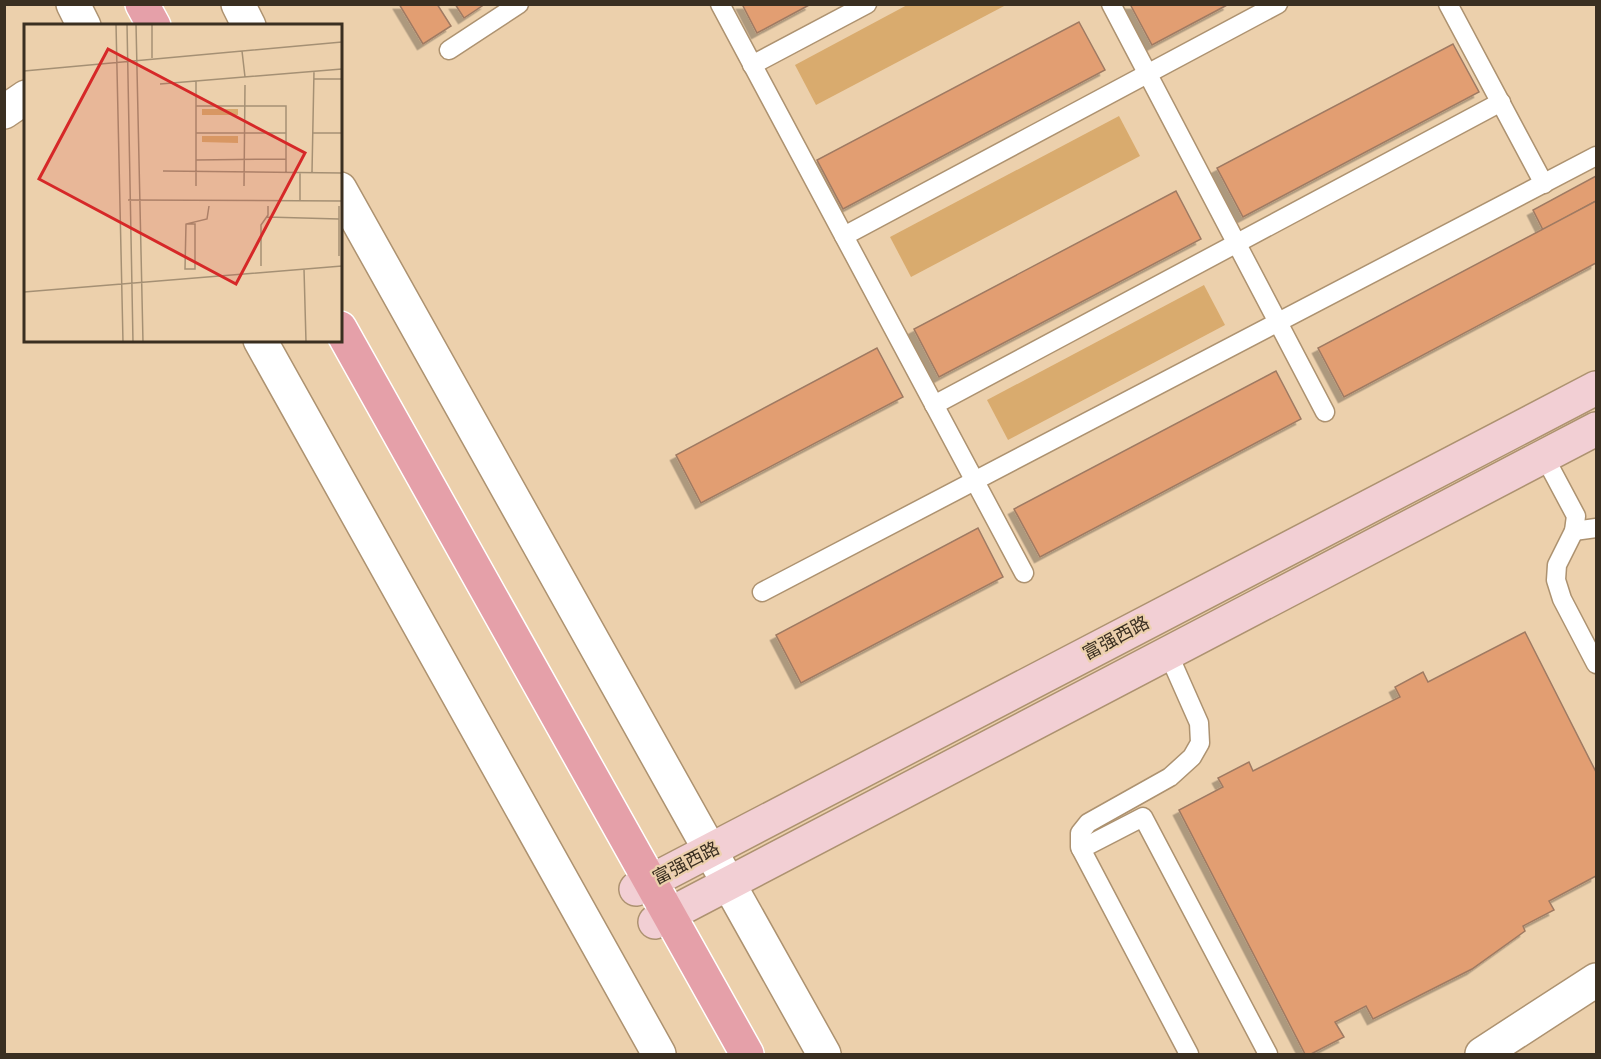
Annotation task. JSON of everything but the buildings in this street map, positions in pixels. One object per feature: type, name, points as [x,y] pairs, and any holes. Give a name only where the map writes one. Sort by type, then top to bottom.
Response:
[{"type":"main road","points":[[342,332],[661,918],[729,1054]]},
{"type":"main road","points":[[331,342],[643,885]]},
{"type":"main road","name":"富强西路","points":[[643,885],[1596,388]]},
{"type":"main road","name":"富强西路","points":[[661,918],[1596,429]]},
{"type":"main road","points":[[661,918],[747,1054]]},
{"type":"street","points":[[73,4],[83,24]]},
{"type":"street","points":[[238,4],[248,24]]},
{"type":"street","points":[[4,112],[24,99]]},
{"type":"street","points":[[342,193],[824,1054]]},
{"type":"street","points":[[261,342],[659,1054]]},
{"type":"street","points":[[1482,1054],[1596,980]]},
{"type":"lane","points":[[449,50],[519,4]]},
{"type":"lane","points":[[720,4],[1024,573]]},
{"type":"lane","points":[[753,65],[867,4]]},
{"type":"lane","points":[[1111,4],[1324,412]]},
{"type":"lane","points":[[844,236],[1278,4]]},
{"type":"lane","points":[[1448,4],[1544,184]]},
{"type":"lane","points":[[934,405],[1501,102]]},
{"type":"lane","points":[[762,592],[1596,156]]},
{"type":"lane","points":[[1544,456],[1576,516],[1574,531],[1557,565],[1556,580],[1562,599],[1596,664]]},
{"type":"lane","points":[[1574,531],[1596,528]]},
{"type":"lane","points":[[1168,653],[1199,723],[1200,743],[1192,757],[1170,777],[1088,823],[1080,833],[1082,849],[1189,1054]]},
{"type":"lane","points":[[1082,849],[1143,817],[1268,1054]]},
{"type":"shaded area","points":[[909,4],[1006,5],[816,105],[795,65]]},
{"type":"shaded area","points":[[1119,116],[1140,156],[911,277],[890,237]]},
{"type":"shaded area","points":[[1204,285],[1225,325],[1008,440],[987,400]]}]
